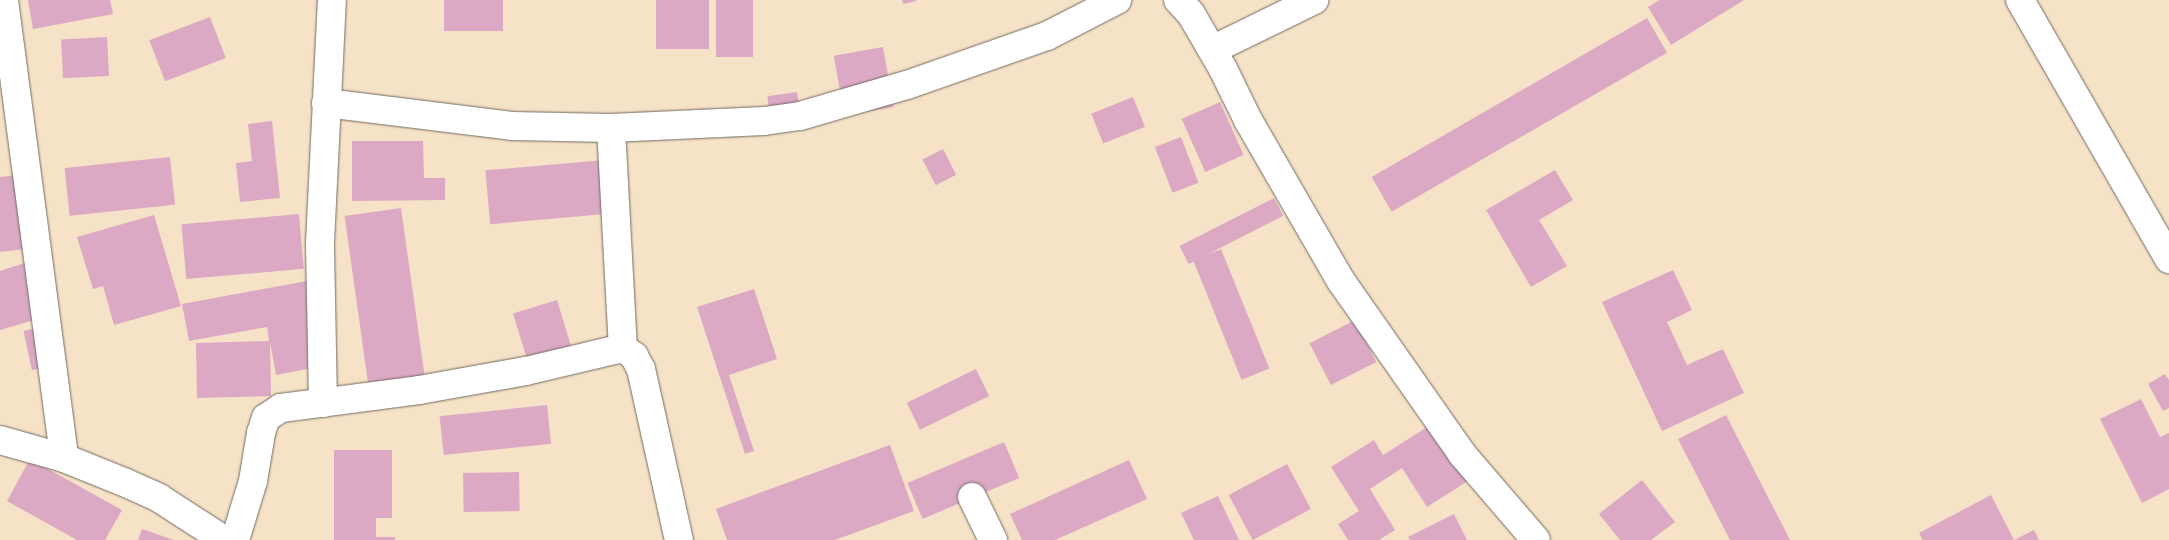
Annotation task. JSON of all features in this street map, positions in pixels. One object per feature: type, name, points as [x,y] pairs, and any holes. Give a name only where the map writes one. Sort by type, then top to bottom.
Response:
[{"type":"street","points":[[4,0],[64,458]]},
{"type":"street","points":[[323,403],[320,243],[332,0]]},
{"type":"street","points":[[326,103],[512,126],[611,128],[764,121],[846,104],[1047,36],[1117,0]]},
{"type":"street","points":[[1178,0],[1212,50],[1248,120],[1341,281],[1462,454],[1536,540]]},
{"type":"street","points":[[1212,50],[1314,0]]},
{"type":"street","points":[[2020,0],[2169,259]]},
{"type":"street","points":[[611,128],[624,348],[634,356],[641,369],[679,540]]},
{"type":"street","points":[[235,540],[254,481],[266,418],[281,408],[526,371],[624,348]]},
{"type":"street","points":[[0,440],[64,458],[159,498],[224,540]]},
{"type":"street","points":[[972,497],[993,540]]},
{"type":"building","points":[[28,0],[110,0],[113,14],[33,29]]},
{"type":"building","points":[[444,0],[503,0],[503,31],[444,31]]},
{"type":"building","points":[[656,0],[709,0],[709,49],[656,49]]},
{"type":"building","points":[[716,0],[753,0],[753,57],[716,57]]},
{"type":"building","points":[[902,0],[916,0],[916,1],[903,4]]},
{"type":"building","points":[[1659,0],[1744,0],[1671,45],[1648,7]]},
{"type":"building","points":[[210,17],[226,58],[165,81],[149,40]]},
{"type":"building","points":[[1647,18],[1667,53],[1392,212],[1372,177]]},
{"type":"building","points":[[107,37],[109,76],[63,78],[61,39]]},
{"type":"building","points":[[883,47],[894,107],[844,116],[834,56]]},
{"type":"building","points":[[797,92],[800,114],[770,118],[767,96]]},
{"type":"building","points":[[1133,97],[1145,127],[1103,144],[1091,114]]},
{"type":"building","points":[[1220,102],[1244,155],[1205,172],[1182,119]]},
{"type":"building","points":[[272,121],[280,198],[240,202],[236,163],[252,161],[248,124]]},
{"type":"building","points":[[1181,137],[1199,183],[1172,193],[1155,147]]},
{"type":"building","points":[[352,141],[423,141],[424,178],[445,178],[445,200],[352,201]]},
{"type":"building","points":[[943,149],[956,175],[936,185],[923,159]]},
{"type":"building","points":[[170,157],[175,205],[70,216],[65,168]]},
{"type":"building","points":[[604,160],[609,214],[490,224],[485,170]]},
{"type":"building","points":[[1555,170],[1573,200],[1539,220],[1567,266],[1531,287],[1486,210]]},
{"type":"building","points":[[24,174],[33,248],[0,252],[0,177]]},
{"type":"building","points":[[1274,198],[1283,216],[1189,264],[1180,246]]},
{"type":"building","points":[[401,208],[425,379],[369,387],[345,216]]},
{"type":"building","points":[[299,214],[304,269],[186,279],[181,224]]},
{"type":"building","points":[[154,215],[181,306],[114,325],[103,286],[93,289],[77,237]]},
{"type":"building","points":[[1221,249],[1269,369],[1242,380],[1193,260]]},
{"type":"building","points":[[31,261],[48,316],[0,330],[0,271]]},
{"type":"building","points":[[1673,270],[1692,310],[1667,322],[1687,365],[1723,349],[1744,393],[1662,431],[1602,302]]},
{"type":"building","points":[[312,280],[328,365],[276,375],[270,342],[271,396],[197,398],[196,343],[269,341],[267,327],[189,341],[182,304]]},
{"type":"building","points":[[754,289],[777,359],[729,375],[754,451],[745,454],[697,307]]},
{"type":"building","points":[[557,300],[574,355],[530,368],[513,313]]},
{"type":"building","points":[[1355,320],[1376,362],[1331,385],[1310,343]]},
{"type":"building","points":[[47,326],[55,365],[32,370],[24,331]]},
{"type":"building","points":[[976,369],[989,396],[920,430],[907,403]]},
{"type":"building","points":[[2165,374],[2169,380],[2169,408],[2163,411],[2148,384]]},
{"type":"building","points":[[2141,399],[2160,437],[2169,433],[2169,489],[2142,503],[2100,419]]},
{"type":"building","points":[[547,405],[551,444],[444,455],[440,416]]},
{"type":"building","points":[[1726,415],[1790,540],[1730,540],[1678,439]]},
{"type":"building","points":[[1435,422],[1471,479],[1427,507],[1402,468],[1370,489],[1395,530],[1379,540],[1348,540],[1338,524],[1359,511],[1331,467],[1374,440],[1383,455]]},
{"type":"building","points":[[1004,442],[1019,478],[923,519],[907,483]]},
{"type":"building","points":[[890,445],[914,511],[835,540],[727,540],[716,509]]},
{"type":"building","points":[[334,450],[392,450],[392,518],[376,518],[376,537],[395,537],[395,540],[334,540]]},
{"type":"building","points":[[30,459],[122,510],[105,540],[77,540],[7,501]]},
{"type":"building","points":[[1129,460],[1147,499],[1055,540],[1022,540],[1010,514]]},
{"type":"building","points":[[1287,464],[1311,509],[1253,540],[1229,495]]},
{"type":"building","points":[[519,472],[520,511],[464,512],[463,473]]},
{"type":"building","points":[[1642,480],[1675,522],[1651,540],[1620,540],[1599,514]]},
{"type":"building","points":[[1991,495],[2014,540],[1923,540],[1919,533]]},
{"type":"building","points":[[1218,496],[1239,540],[1194,540],[1181,513]]},
{"type":"building","points":[[1454,514],[1467,540],[1410,540],[1408,537]]},
{"type":"building","points":[[142,529],[174,540],[138,540]]},
{"type":"building","points":[[2034,530],[2039,540],[2014,540]]}]
